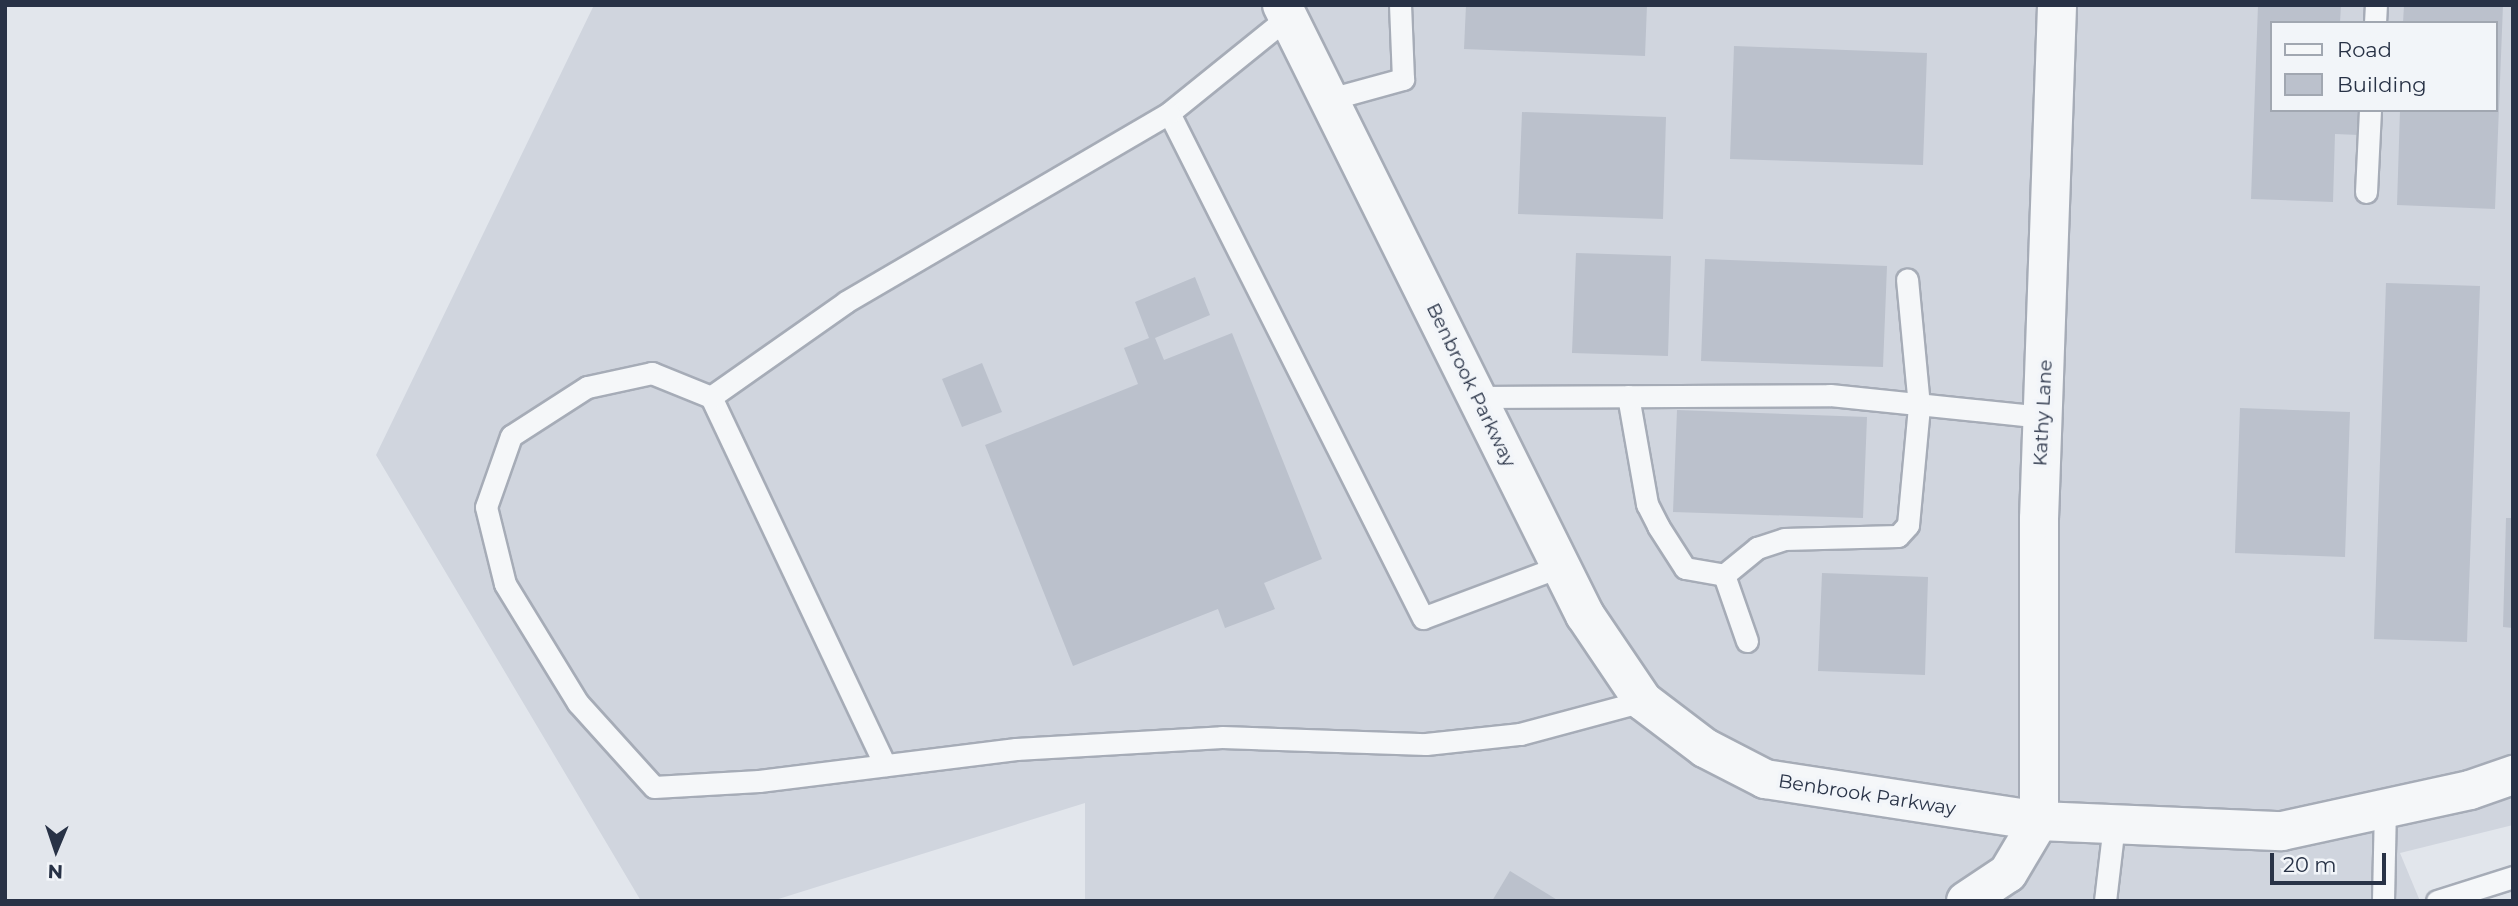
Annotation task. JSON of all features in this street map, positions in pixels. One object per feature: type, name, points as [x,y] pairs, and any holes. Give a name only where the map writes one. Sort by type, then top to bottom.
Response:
[{"type":"street","name":"Kathy Lane","points":[[2039,821],[2043,417],[2057,5]]},
{"type":"street","name":"Benbrook Parkway","points":[[1286,11],[1585,615],[1643,701],[1705,748],[1765,779],[2039,821],[2282,831],[2470,790],[2513,775]]},
{"type":"street","points":[[1966,901],[2008,873],[2039,821]]},
{"type":"lane","points":[[1330,99],[1403,79],[1400,5]]},
{"type":"lane","points":[[711,397],[846,302],[1169,113],[1286,11]]},
{"type":"lane","points":[[2366,192],[2370,112]]},
{"type":"lane","points":[[1169,113],[1423,618],[1561,566]]},
{"type":"lane","points":[[1628,397],[1647,504],[1685,568],[1724,575],[1758,548],[1784,539],[1898,536],[1908,525],[1919,406],[1907,280]]},
{"type":"lane","points":[[885,765],[711,397],[652,373],[587,387],[510,436],[486,507],[505,584],[578,703],[654,787],[760,781],[1016,749],[1222,737],[1426,744],[1520,734],[1643,701]]},
{"type":"lane","points":[[1477,397],[1830,394],[1919,406],[2043,417]]},
{"type":"lane","points":[[1724,575],[1747,641]]},
{"type":"lane","points":[[2383,901],[2385,809]]},
{"type":"lane","points":[[2105,901],[2114,824]]},
{"type":"lane","points":[[2437,901],[2513,877]]},
{"type":"shaded area","points":[[594,5],[2513,5],[2513,825],[2400,853],[2420,901],[1085,901],[1085,803],[772,901],[641,901],[376,455]]},
{"type":"building","points":[[1466,5],[1647,5],[1645,56],[1464,49]]},
{"type":"building","points":[[2258,5],[2341,5],[2340,21],[2270,21],[2270,112],[2359,112],[2359,135],[2335,134],[2333,202],[2251,199]]},
{"type":"building","points":[[2404,5],[2503,5],[2495,209],[2397,205],[2400,112],[2497,112],[2497,21],[2403,21]]},
{"type":"building","points":[[1734,46],[1927,53],[1923,165],[1730,159]]},
{"type":"building","points":[[1522,112],[1666,117],[1663,219],[1518,214]]},
{"type":"building","points":[[1576,253],[1671,256],[1668,356],[1572,353]]},
{"type":"building","points":[[1705,259],[1887,266],[1883,367],[1701,361]]},
{"type":"building","points":[[1195,277],[1210,315],[1155,338],[1164,360],[1232,333],[1322,559],[1264,583],[1275,609],[1225,628],[1218,609],[1073,666],[985,445],[1138,384],[1124,348],[1149,338],[1135,302]]},
{"type":"building","points":[[2386,283],[2480,286],[2467,642],[2374,639]]},
{"type":"building","points":[[982,363],[1002,412],[962,427],[942,379]]},
{"type":"building","points":[[2240,408],[2350,412],[2345,557],[2235,553]]},
{"type":"building","points":[[1677,410],[1867,417],[1863,518],[1673,512]]},
{"type":"building","points":[[2506,518],[2513,518],[2513,628],[2503,627]]},
{"type":"building","points":[[1822,573],[1928,577],[1925,675],[1818,671]]},
{"type":"building","points":[[1510,871],[1559,901],[1492,901]]}]
